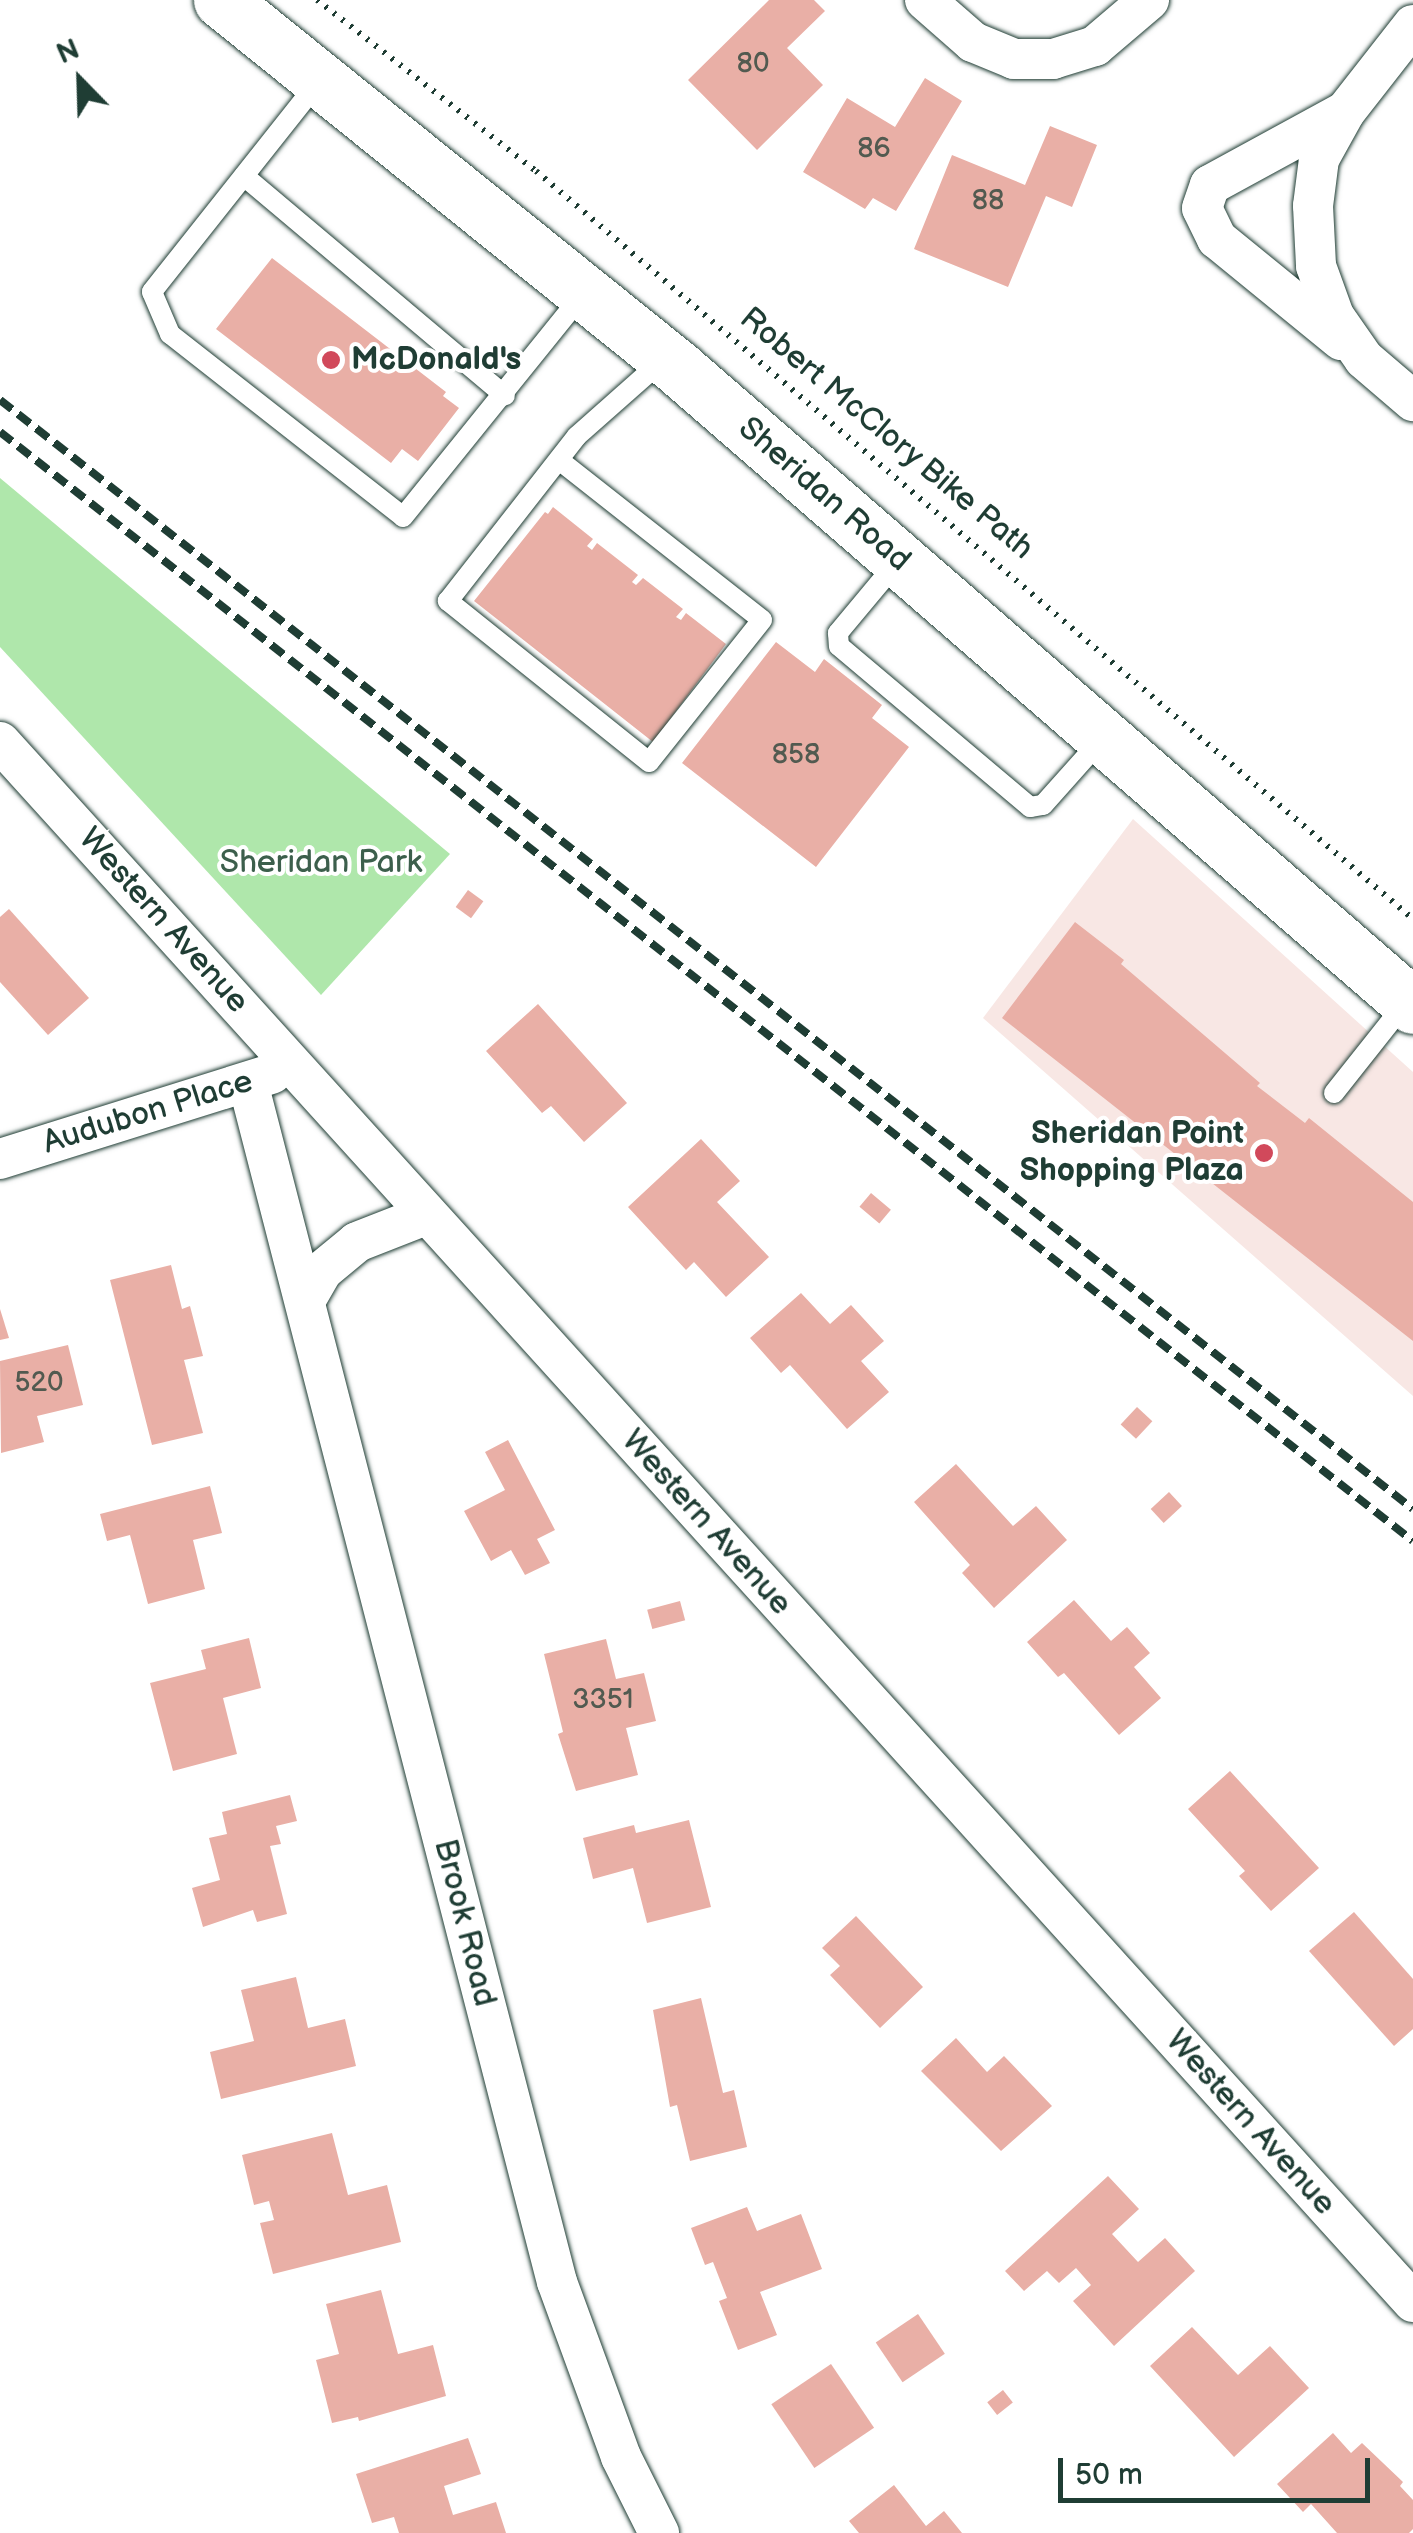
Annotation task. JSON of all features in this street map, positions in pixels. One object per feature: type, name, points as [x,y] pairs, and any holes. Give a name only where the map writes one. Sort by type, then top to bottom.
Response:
[{"type":"main road","name":"Sheridan Road","points":[[221,0],[666,358],[1410,1003]]},
{"type":"street","points":[[926,0],[973,42],[1014,59],[1053,59],[1095,46],[1150,0]]},
{"type":"street","points":[[1364,359],[1334,316],[1316,266],[1313,206],[1319,159],[1345,112],[1413,25]]},
{"type":"street","points":[[1345,112],[1210,185],[1202,208],[1217,239],[1413,401]]},
{"type":"street","name":"Western Avenue","points":[[0,742],[1413,2302]]},
{"type":"street","name":"Audubon Place","points":[[0,1159],[295,1066]]},
{"type":"street","name":"Brook Road","points":[[248,1083],[556,2282],[621,2457],[659,2533]]},
{"type":"street","points":[[305,1301],[322,1272],[357,1242],[426,1215]]},
{"type":"lane","points":[[320,80],[152,292],[170,334],[403,517],[506,396],[584,293]]},
{"type":"lane","points":[[244,176],[506,396]]},
{"type":"lane","points":[[558,460],[762,620],[649,762],[448,601],[558,460],[577,436],[666,358]]},
{"type":"lane","points":[[899,560],[838,633],[840,646],[1030,807],[1043,805],[1104,737]]},
{"type":"lane","points":[[1334,1093],[1410,1003]]},
{"type":"path","name":"Robert McClory Bike Path","points":[[317,0],[566,196],[1413,919]]},
{"type":"shaded area","points":[[1133,819],[1413,1072],[1413,1396],[983,1018]]},
{"type":"green space","name":"Sheridan Park","points":[[0,478],[450,854],[321,995],[0,647]]},
{"type":"building","points":[[769,0],[814,0],[825,11],[787,48],[823,85],[757,150],[688,80]]},
{"type":"building","points":[[925,78],[962,101],[896,211],[873,198],[865,209],[803,172],[847,98],[895,127]]},
{"type":"building","points":[[1050,126],[1097,145],[1072,207],[1046,196],[1008,287],[914,249],[952,155],[1025,185]]},
{"type":"building","name":"McDonald's","points":[[272,258],[446,392],[443,396],[459,408],[418,461],[402,449],[391,463],[216,329]]},
{"type":"building","points":[[553,507],[593,539],[587,546],[592,550],[597,543],[638,575],[632,582],[636,585],[643,578],[683,609],[676,617],[681,620],[686,613],[726,644],[653,742],[474,601]]},
{"type":"building","points":[[776,642],[815,672],[824,659],[882,705],[872,718],[909,747],[816,867],[682,763]]},
{"type":"building","points":[[468,890],[483,901],[471,918],[456,907]]},
{"type":"building","points":[[9,909],[89,998],[48,1035],[0,982],[0,917]]},
{"type":"building","name":"Sheridan Point Shopping Plaza","points":[[1075,922],[1124,960],[1121,964],[1260,1083],[1257,1086],[1305,1123],[1309,1118],[1413,1202],[1413,1341],[1002,1018]]},
{"type":"building","points":[[538,1004],[627,1103],[584,1142],[551,1106],[542,1113],[486,1051]]},
{"type":"building","points":[[701,1139],[740,1181],[717,1202],[769,1257],[726,1297],[694,1262],[686,1270],[628,1207]]},
{"type":"building","points":[[871,1193],[891,1210],[879,1224],[859,1207]]},
{"type":"building","points":[[171,1265],[182,1309],[190,1306],[203,1356],[184,1360],[203,1433],[152,1445],[110,1280]]},
{"type":"building","points":[[801,1293],[830,1324],[851,1305],[884,1341],[861,1361],[889,1392],[847,1429],[790,1365],[781,1373],[750,1338]]},
{"type":"building","points":[[0,1309],[9,1338],[0,1340]]},
{"type":"building","points":[[68,1345],[83,1405],[37,1416],[44,1442],[1,1453],[0,1361]]},
{"type":"building","points":[[1137,1407],[1152,1421],[1136,1439],[1121,1425]]},
{"type":"building","points":[[508,1440],[555,1530],[537,1539],[550,1563],[525,1575],[511,1550],[491,1561],[464,1511],[505,1490],[485,1452]]},
{"type":"building","points":[[956,1464],[1013,1526],[1036,1506],[1067,1540],[994,1608],[962,1573],[970,1565],[914,1502]]},
{"type":"building","points":[[210,1486],[222,1533],[193,1540],[205,1589],[148,1604],[130,1535],[107,1541],[100,1514]]},
{"type":"building","points":[[1169,1492],[1182,1506],[1164,1523],[1151,1509]]},
{"type":"building","points":[[1074,1600],[1111,1641],[1127,1627],[1150,1653],[1134,1667],[1161,1698],[1119,1735],[1064,1673],[1058,1677],[1027,1642]]},
{"type":"building","points":[[680,1601],[685,1620],[652,1629],[647,1610]]},
{"type":"building","points":[[249,1638],[261,1688],[223,1698],[237,1754],[173,1771],[150,1683],[206,1669],[201,1650]]},
{"type":"building","points":[[606,1639],[616,1679],[644,1673],[656,1721],[626,1728],[638,1775],[576,1791],[558,1734],[563,1732],[544,1654]]},
{"type":"building","points":[[1230,1771],[1319,1868],[1271,1911],[1239,1876],[1245,1871],[1188,1809]]},
{"type":"building","points":[[290,1795],[297,1821],[276,1826],[281,1844],[270,1846],[287,1914],[257,1922],[253,1910],[203,1927],[192,1888],[220,1880],[209,1838],[227,1834],[222,1812]]},
{"type":"building","points":[[689,1820],[711,1907],[647,1923],[633,1868],[593,1879],[583,1838],[634,1825],[636,1833]]},
{"type":"building","points":[[1354,1912],[1413,1979],[1413,2029],[1394,2046],[1309,1951]]},
{"type":"building","points":[[856,1916],[923,1987],[880,2028],[830,1975],[840,1966],[822,1948]]},
{"type":"building","points":[[296,1977],[308,2028],[345,2019],[356,2066],[221,2099],[210,2052],[254,2041],[241,1990]]},
{"type":"building","points":[[701,1998],[723,2093],[734,2090],[747,2147],[690,2161],[677,2105],[670,2107],[653,2010]]},
{"type":"building","points":[[956,2038],[987,2072],[1004,2056],[1052,2106],[1001,2151],[921,2071]]},
{"type":"building","points":[[332,2133],[348,2195],[387,2185],[401,2242],[273,2274],[260,2223],[274,2220],[269,2201],[254,2205],[242,2155]]},
{"type":"building","points":[[1108,2176],[1139,2209],[1112,2234],[1138,2262],[1165,2238],[1195,2271],[1114,2346],[1073,2301],[1091,2285],[1076,2268],[1059,2283],[1047,2271],[1024,2291],[1005,2271]]},
{"type":"building","points":[[747,2207],[757,2231],[801,2214],[822,2269],[760,2292],[777,2335],[738,2350],[719,2301],[727,2298],[713,2262],[705,2265],[691,2228]]},
{"type":"building","points":[[381,2290],[398,2354],[433,2345],[446,2396],[359,2421],[358,2417],[332,2423],[316,2360],[339,2354],[326,2304]]},
{"type":"building","points":[[918,2314],[945,2354],[903,2382],[876,2343]]},
{"type":"building","points":[[1192,2327],[1238,2375],[1270,2346],[1309,2388],[1234,2457],[1150,2366]]},
{"type":"building","points":[[831,2364],[874,2428],[814,2468],[771,2404]]},
{"type":"building","points":[[1003,2390],[1013,2403],[997,2415],[987,2402]]},
{"type":"building","points":[[1333,2433],[1351,2453],[1362,2443],[1403,2482],[1400,2486],[1413,2500],[1413,2529],[1409,2533],[1337,2533],[1311,2504],[1303,2512],[1277,2484]]},
{"type":"building","points":[[468,2438],[481,2474],[444,2486],[453,2515],[496,2502],[506,2533],[399,2533],[394,2517],[372,2523],[356,2474]]},
{"type":"building","points":[[894,2485],[926,2526],[944,2511],[962,2533],[859,2533],[849,2521]]},
{"type":"railway","points":[[0,400],[1413,1509]]},
{"type":"railway","points":[[0,432],[1413,1541]]},
{"type":"place","name":"McDonald's","points":[[331,360]]},
{"type":"place","name":"Sheridan Point Shopping Plaza","points":[[1264,1153]]}]
